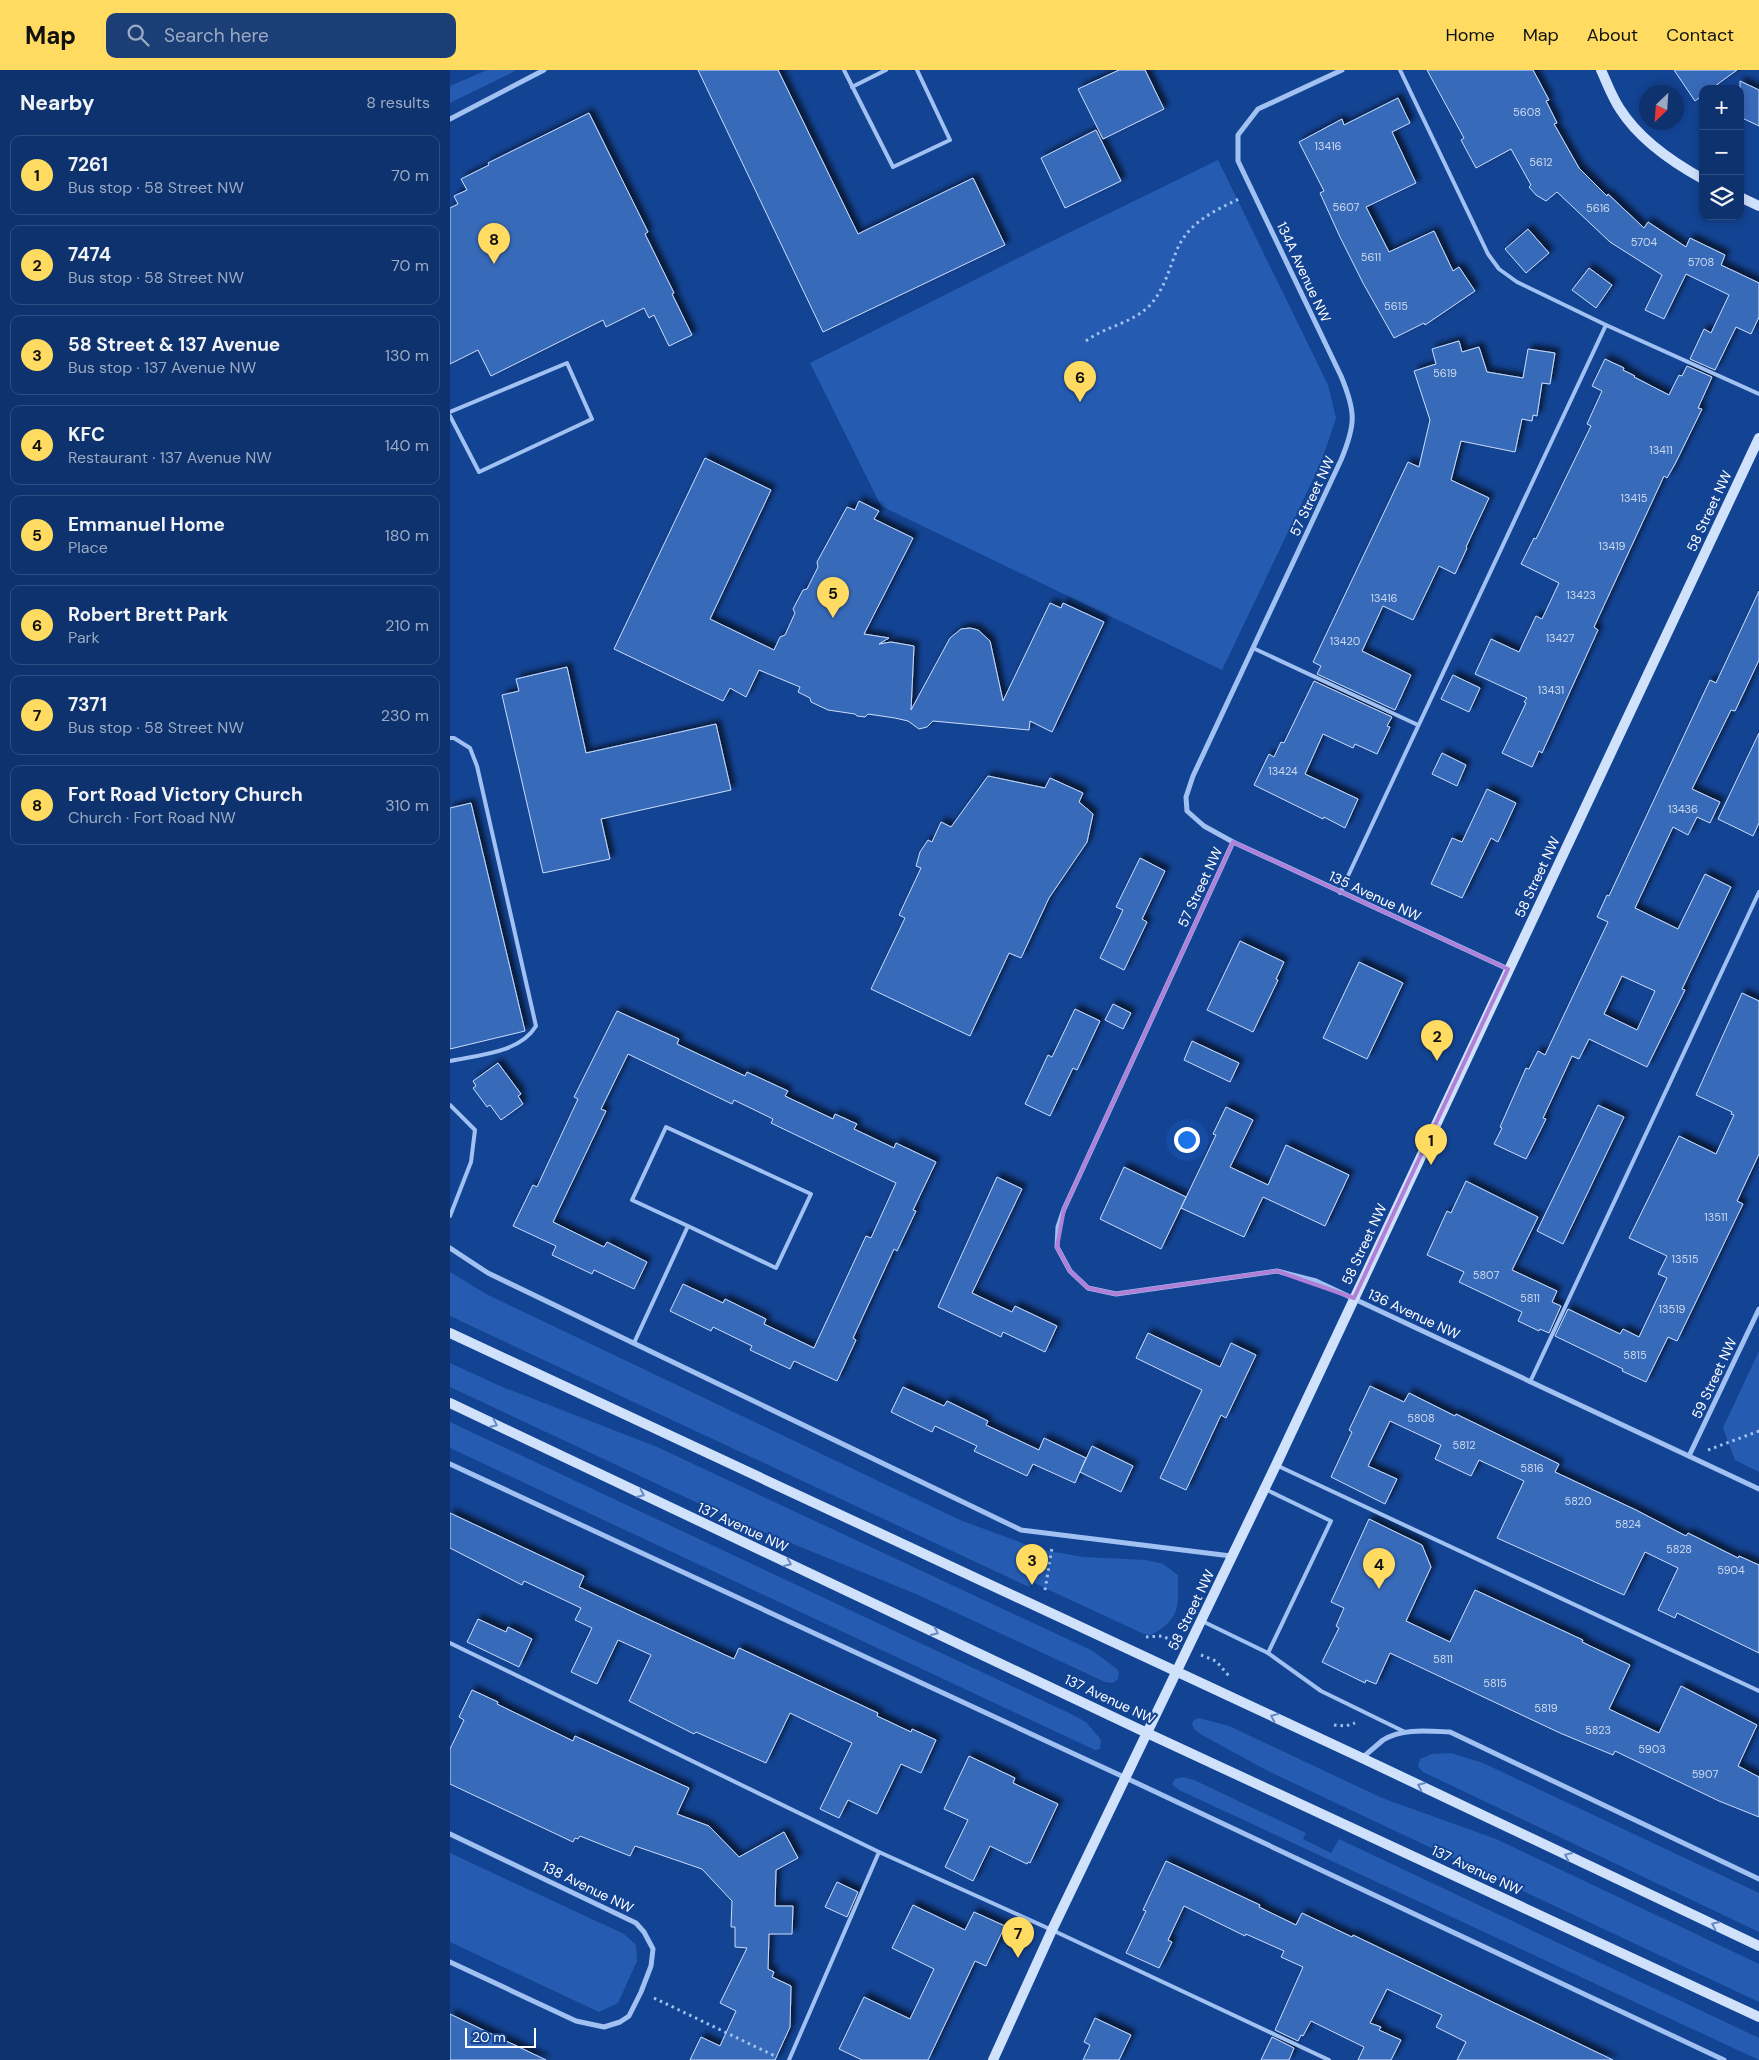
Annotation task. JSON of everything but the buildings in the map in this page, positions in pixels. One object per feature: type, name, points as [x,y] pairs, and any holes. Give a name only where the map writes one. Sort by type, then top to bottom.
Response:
[{"type":"main road","points":[[1601,70],[1620,109],[1634,127],[1668,158],[1699,177]]},
{"type":"main road","points":[[1744,199],[1759,206]]},
{"type":"main road","name":"58 Street NW","points":[[993,2060],[1052,1930],[1276,1466],[1759,438]]},
{"type":"main road","points":[[450,1333],[1362,1758],[1759,1946]]},
{"type":"main road","name":"137 Avenue NW","points":[[450,1403],[1759,2017]]},
{"type":"street","points":[[450,119],[544,70]]},
{"type":"street","name":"134A Avenue NW","points":[[1342,70],[1258,109],[1238,135],[1238,160],[1341,376],[1350,397],[1354,418]]},
{"type":"street","name":"57 Street NW","points":[[1058,1248],[1058,1228],[1064,1209],[1233,842],[1204,826],[1188,811],[1186,797],[1193,776],[1341,460],[1350,439],[1354,418]]},
{"type":"street","name":"135 Avenue NW","points":[[1233,842],[1508,970]]},
{"type":"street","points":[[450,1248],[488,1273],[1021,1530],[1232,1556]]},
{"type":"street","name":"136 Avenue NW","points":[[1058,1248],[1070,1271],[1088,1288],[1116,1294],[1277,1271],[1316,1281],[1759,1489]]},
{"type":"street","name":"59 Street NW","points":[[1689,1456],[1759,1309]]},
{"type":"street","points":[[450,1464],[1126,1778],[1724,2060]]},
{"type":"street","points":[[1362,1758],[1384,1740],[1406,1732],[1425,1730],[1450,1732],[1759,1879]]},
{"type":"street","name":"138 Avenue NW","points":[[450,1834],[636,1923],[644,1932],[653,1949],[652,1966],[634,2008],[620,2022],[604,2028],[576,2021],[450,1962]]},
{"type":"lane","points":[[844,70],[893,167],[950,140],[917,70]]},
{"type":"lane","points":[[852,87],[886,70]]},
{"type":"lane","points":[[1400,70],[1488,254],[1499,269],[1517,282],[1606,325],[1759,394]]},
{"type":"lane","points":[[1340,893],[1606,325]]},
{"type":"lane","points":[[567,363],[592,419],[479,472],[450,414],[567,363]]},
{"type":"lane","points":[[1253,648],[1418,725]]},
{"type":"lane","points":[[450,738],[454,738],[470,748],[477,766],[536,1026],[531,1034],[508,1049],[450,1061]]},
{"type":"lane","points":[[1530,1382],[1759,892]]},
{"type":"lane","points":[[450,1105],[475,1130],[471,1162],[450,1216]]},
{"type":"lane","points":[[666,1127],[810,1194],[776,1268],[688,1226],[632,1200],[666,1127]]},
{"type":"lane","points":[[634,1343],[688,1226]]},
{"type":"lane","points":[[1276,1466],[1759,1691]]},
{"type":"lane","points":[[1264,1489],[1330,1522],[1268,1653]]},
{"type":"lane","points":[[1201,1620],[1268,1653],[1321,1691],[1406,1732]]},
{"type":"lane","points":[[450,1643],[879,1852],[1052,1930],[1329,2060]]},
{"type":"lane","points":[[789,2060],[879,1852]]},
{"type":"path","points":[[1086,341],[1097,332],[1142,312],[1159,294],[1176,250],[1195,224],[1210,213],[1253,192]]},
{"type":"path","points":[[1689,1456],[1759,1431]]},
{"type":"path","points":[[1051,1594],[1044,1590],[1054,1534]]},
{"type":"path","points":[[1145,1637],[1162,1636],[1216,1661],[1226,1674],[1233,1678]]},
{"type":"path","points":[[1331,1724],[1346,1726],[1366,1720],[1372,1716]]},
{"type":"path","points":[[641,1992],[784,2060]]},
{"type":"highlighted area","points":[[1233,842],[1508,969],[1354,1298],[1277,1271],[1116,1294],[1088,1288],[1070,1271],[1057,1247],[1064,1209]]},
{"type":"shaded area","points":[[487,70],[517,70],[450,103],[450,86]]},
{"type":"shaded area","points":[[1218,160],[1328,385],[1336,418],[1320,465],[1222,670],[881,506],[810,363]]},
{"type":"shaded area","points":[[450,1272],[486,1294],[960,1520],[1038,1549],[1083,1557],[1146,1560],[1163,1564],[1178,1575],[1176,1611],[1168,1623],[1161,1629],[1151,1635],[1144,1634],[1032,1582],[1029,1587],[450,1316]]},
{"type":"shaded area","points":[[1759,1351],[1759,1472],[1735,1460],[1723,1428]]},
{"type":"shaded area","points":[[450,1363],[500,1386],[657,1447],[1093,1651],[1117,1669],[1119,1673],[1118,1679],[1113,1683],[1105,1682],[916,1594],[732,1519],[450,1387]]},
{"type":"shaded area","points":[[450,1422],[1069,1713],[1086,1722],[1101,1740],[1100,1749],[1095,1750],[450,1448]]},
{"type":"shaded area","points":[[1199,1718],[1229,1726],[1382,1798],[1496,1839],[1759,1964],[1759,2002],[1268,1771],[1194,1729],[1192,1724],[1194,1720]]},
{"type":"shaded area","points":[[1451,1753],[1483,1763],[1759,1893],[1759,1932],[1423,1772],[1418,1766],[1420,1759],[1432,1754]]},
{"type":"shaded area","points":[[1182,1777],[1194,1780],[1306,1833],[1303,1839],[1331,1853],[1339,1839],[1759,2038],[1759,2060],[1179,1790],[1172,1784],[1175,1779]]},
{"type":"shaded area","points":[[450,1853],[624,1934],[636,1945],[637,1961],[618,2003],[599,2012],[450,1942]]},
{"type":"place","name":"Fort Road Victory Church","points":[[494,264]]},
{"type":"place","name":"Robert Brett Park","points":[[1080,402]]},
{"type":"place","name":"Emmanuel Home","points":[[833,618]]},
{"type":"place","name":"7474","points":[[1437,1061]]},
{"type":"place","name":"7261","points":[[1431,1165]]},
{"type":"place","name":"58 Street & 137 Avenue","points":[[1032,1585]]},
{"type":"place","name":"KFC","points":[[1379,1589]]},
{"type":"place","name":"7371","points":[[1018,1958]]}]
